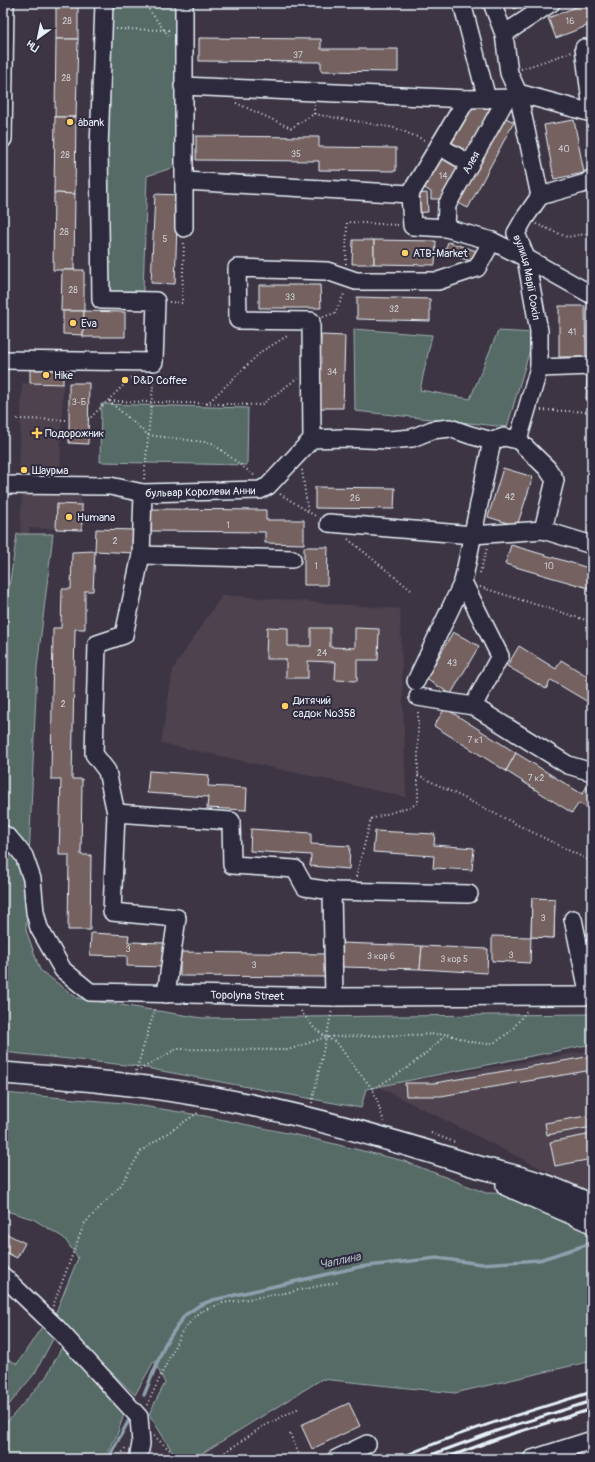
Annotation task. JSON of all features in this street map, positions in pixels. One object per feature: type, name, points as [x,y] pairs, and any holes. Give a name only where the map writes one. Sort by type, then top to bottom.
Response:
[{"type":"main road","points":[[3,1073],[82,1080],[157,1089],[234,1101],[309,1118],[426,1150],[468,1164],[541,1184],[592,1205]]},
{"type":"main road","points":[[468,1164],[500,1182],[592,1222]]},
{"type":"street","points":[[3,360],[151,362],[156,301],[101,300],[99,149],[104,3]]},
{"type":"street","points":[[184,3],[184,228]]},
{"type":"street","points":[[462,3],[487,99]]},
{"type":"street","points":[[492,3],[504,34],[512,96],[540,196],[586,183],[592,178]]},
{"type":"street","points":[[504,34],[551,3]]},
{"type":"street","points":[[3,139],[4,10]]},
{"type":"street","points":[[584,48],[592,109]]},
{"type":"street","points":[[184,86],[467,99],[487,99],[512,96],[592,112]]},
{"type":"street","name":"Алея","points":[[446,228],[447,205],[470,164],[512,96]]},
{"type":"street","points":[[467,99],[410,194],[412,226],[446,228],[492,241],[592,295]]},
{"type":"street","points":[[439,146],[470,164]]},
{"type":"street","points":[[185,181],[410,194]]},
{"type":"street","name":"вулиця Марії Сокіл","points":[[518,440],[539,368],[540,332],[526,258],[516,233],[540,196]]},
{"type":"street","points":[[492,241],[477,268],[438,281],[356,281],[327,271],[237,268],[238,320],[311,321],[310,368],[312,439],[344,438],[389,440],[412,438],[432,430],[450,428],[492,441],[504,437],[518,440],[548,468],[555,480],[543,530]]},
{"type":"street","points":[[539,368],[592,366]]},
{"type":"street","name":"бульвар Королеви Анни","points":[[3,485],[110,486],[143,492],[260,490],[268,486],[312,439]]},
{"type":"street","points":[[492,441],[481,538],[470,584],[417,689],[473,706],[568,765],[592,772]]},
{"type":"street","points":[[143,492],[141,555],[124,635],[97,644],[94,754],[107,771],[116,813],[112,912],[177,918],[163,993]]},
{"type":"street","points":[[329,523],[481,538],[543,530],[592,545]]},
{"type":"street","points":[[141,555],[292,559]]},
{"type":"street","points":[[470,584],[500,656],[473,706]]},
{"type":"street","points":[[116,813],[231,821],[232,866],[295,869],[306,886],[332,891],[469,894]]},
{"type":"street","name":"Topolyna Street","points":[[3,834],[10,839],[24,856],[32,879],[35,912],[39,928],[63,970],[90,992],[334,997],[590,996]]},
{"type":"street","points":[[332,891],[334,997]]},
{"type":"street","points":[[573,919],[590,996]]},
{"type":"street","points":[[3,1276],[48,1319],[135,1412],[141,1444],[138,1459]]},
{"type":"street","points":[[532,1459],[592,1440]]},
{"type":"street","points":[[336,1459],[367,1444]]},
{"type":"path","points":[[144,3],[184,57]]},
{"type":"path","points":[[103,28],[184,30]]},
{"type":"path","points":[[509,73],[584,48]]},
{"type":"path","points":[[235,103],[291,128],[314,114],[395,128],[439,146]]},
{"type":"path","points":[[524,219],[567,237],[592,233]]},
{"type":"path","points":[[347,222],[412,226]]},
{"type":"path","points":[[156,301],[182,303],[184,228]]},
{"type":"path","points":[[207,404],[262,351],[311,321]]},
{"type":"path","points":[[88,420],[151,362]]},
{"type":"path","points":[[143,492],[152,402],[151,362]]},
{"type":"path","points":[[109,401],[261,405],[310,368]]},
{"type":"path","points":[[109,401],[148,435],[212,443],[268,486],[308,513],[329,523]]},
{"type":"path","points":[[527,409],[592,412]]},
{"type":"path","points":[[17,419],[69,420]]},
{"type":"path","points":[[299,453],[308,513]]},
{"type":"path","points":[[347,538],[412,591]]},
{"type":"path","points":[[481,538],[470,584],[592,622]]},
{"type":"path","points":[[353,892],[371,818],[418,804],[417,689]]},
{"type":"path","points":[[418,775],[592,862]]},
{"type":"path","points":[[163,993],[135,1073],[176,1049],[288,1050],[326,1037],[447,1034],[471,1042],[487,1044],[496,1042],[511,1031],[539,996]]},
{"type":"path","points":[[290,996],[314,1028],[337,1043],[355,1068],[373,1089],[384,1124]]},
{"type":"path","points":[[312,1106],[334,997]]},
{"type":"path","points":[[373,1089],[406,1069],[426,1054],[447,1034]]},
{"type":"path","points":[[48,1319],[84,1224],[121,1185],[141,1151],[202,1110]]},
{"type":"path","points":[[431,1133],[458,1143]]},
{"type":"path","points":[[135,1412],[150,1401],[181,1333],[199,1312],[222,1303],[285,1293],[339,1282]]},
{"type":"path","points":[[215,1459],[262,1427],[300,1408]]},
{"type":"path","points":[[290,1434],[301,1459]]},
{"type":"path","points":[[162,1443],[180,1459]]},
{"type":"shaded area","points":[[22,383],[63,384],[60,476],[19,474]]},
{"type":"shaded area","points":[[22,490],[79,492],[82,505],[82,530],[29,528],[29,541],[20,540]]},
{"type":"shaded area","name":"Дитячий садок №358","points":[[222,595],[400,609],[406,797],[161,743],[173,669]]},
{"type":"shaded area","points":[[592,1050],[592,1188],[584,1190],[379,1087]]},
{"type":"green space","points":[[110,3],[178,3],[178,166],[147,176],[143,291],[107,292],[104,147]]},
{"type":"green space","points":[[354,329],[432,335],[420,390],[470,399],[498,331],[535,333],[507,427],[355,411]]},
{"type":"green space","points":[[101,404],[248,408],[247,465],[100,462]]},
{"type":"green space","points":[[17,534],[53,534],[37,668],[26,930],[40,970],[77,998],[202,1018],[592,1014],[592,1044],[366,1089],[361,1108],[135,1066],[3,1052],[3,628]]},
{"type":"green space","points":[[3,1093],[124,1103],[205,1116],[306,1137],[404,1161],[486,1193],[592,1195],[592,1361],[455,1393],[322,1379],[193,1459],[177,1459],[149,1414],[165,1383],[154,1361],[135,1395],[54,1317],[78,1258],[64,1238],[33,1219],[3,1210]]},
{"type":"green space","points":[[43,1325],[54,1337],[35,1373],[3,1412],[3,1356],[17,1364]]},
{"type":"green space","points":[[63,1345],[125,1411],[117,1435],[105,1459],[3,1459],[3,1427],[46,1377]]},
{"type":"building","points":[[56,3],[78,3],[78,39],[56,39]]},
{"type":"building","points":[[512,3],[528,3],[514,9]]},
{"type":"building","points":[[586,3],[592,3],[592,24],[556,38],[548,18]]},
{"type":"building","points":[[199,38],[321,39],[321,49],[398,49],[398,72],[321,71],[321,62],[199,61]]},
{"type":"building","points":[[56,39],[78,39],[76,117],[55,117]]},
{"type":"building","points":[[474,104],[493,109],[467,155],[450,146]]},
{"type":"building","points":[[55,117],[76,117],[75,194],[54,193]]},
{"type":"building","points":[[504,117],[514,122],[468,208],[458,203]]},
{"type":"building","points":[[574,120],[584,173],[554,179],[544,125]]},
{"type":"building","points":[[196,136],[319,137],[319,147],[396,148],[396,171],[319,170],[319,161],[196,160]]},
{"type":"building","points":[[442,153],[463,165],[444,199],[431,199],[431,192],[423,187]]},
{"type":"building","points":[[592,189],[592,212],[591,212],[588,190]]},
{"type":"building","points":[[54,193],[75,194],[74,270],[53,270]]},
{"type":"building","points":[[427,193],[428,212],[412,213],[416,194]]},
{"type":"building","points":[[155,194],[178,195],[175,284],[151,283]]},
{"type":"building","points":[[353,240],[374,240],[374,264],[352,264]]},
{"type":"building","name":"ATB-Market","points":[[374,240],[436,241],[435,265],[374,264]]},
{"type":"building","points":[[448,242],[480,252],[477,263],[444,253]]},
{"type":"building","points":[[62,270],[84,270],[84,311],[61,311]]},
{"type":"building","points":[[259,285],[320,285],[321,308],[259,308]]},
{"type":"building","points":[[357,297],[430,299],[430,321],[357,319]]},
{"type":"building","points":[[559,306],[585,306],[586,357],[559,357]]},
{"type":"building","name":"Eva","points":[[63,311],[84,311],[83,335],[63,334]]},
{"type":"building","points":[[84,311],[125,312],[125,337],[83,337]]},
{"type":"building","points":[[321,335],[345,336],[343,408],[319,408]]},
{"type":"building","name":"Hike","points":[[30,366],[63,367],[63,384],[30,383]]},
{"type":"building","points":[[587,377],[592,377],[592,400],[586,399]]},
{"type":"building","points":[[69,383],[89,383],[88,444],[69,443]]},
{"type":"building","points":[[503,468],[533,477],[517,526],[488,517]]},
{"type":"building","points":[[315,487],[395,488],[394,509],[315,508]]},
{"type":"building","name":"Humana","points":[[57,504],[82,505],[82,530],[56,529]]},
{"type":"building","points":[[151,509],[266,510],[266,520],[304,520],[304,544],[265,543],[265,532],[151,531]]},
{"type":"building","points":[[96,529],[135,530],[134,553],[95,551]]},
{"type":"building","points":[[511,545],[592,569],[592,589],[505,564]]},
{"type":"building","points":[[304,547],[328,547],[327,585],[304,585]]},
{"type":"building","points":[[95,551],[93,591],[85,591],[85,629],[75,629],[72,779],[82,779],[81,855],[91,855],[90,930],[68,930],[69,855],[59,855],[61,779],[51,779],[53,628],[61,628],[62,589],[71,589],[72,552]]},
{"type":"building","points":[[267,627],[288,628],[288,646],[311,646],[311,628],[330,628],[330,647],[355,648],[355,628],[379,629],[378,660],[357,660],[357,681],[335,680],[336,662],[308,661],[308,678],[286,678],[286,659],[266,659]]},
{"type":"building","points":[[453,632],[479,646],[451,694],[426,679]]},
{"type":"building","points":[[519,646],[556,669],[561,660],[592,679],[592,696],[588,702],[551,680],[546,689],[507,666]]},
{"type":"building","points":[[445,708],[516,753],[506,771],[434,726]]},
{"type":"building","points":[[516,753],[582,794],[588,785],[592,788],[592,811],[579,803],[572,813],[506,771]]},
{"type":"building","points":[[149,771],[209,775],[208,786],[247,788],[246,810],[207,808],[208,797],[147,793]]},
{"type":"building","points":[[251,829],[311,833],[311,844],[350,846],[349,869],[310,866],[311,855],[250,851]]},
{"type":"building","points":[[375,831],[435,834],[434,845],[474,848],[472,870],[433,868],[434,856],[373,852]]},
{"type":"building","points":[[532,898],[555,899],[554,938],[531,937]]},
{"type":"building","points":[[532,898],[555,899],[554,938],[531,937]]},
{"type":"building","points":[[91,933],[129,935],[128,942],[166,943],[166,967],[127,966],[127,956],[90,955]]},
{"type":"building","points":[[492,936],[531,937],[530,963],[492,961]]},
{"type":"building","points":[[342,943],[422,946],[420,969],[342,967]]},
{"type":"building","points":[[422,946],[488,949],[487,973],[420,969]]},
{"type":"building","points":[[180,952],[328,954],[328,977],[180,976]]},
{"type":"building","points":[[592,1056],[592,1070],[441,1096],[406,1096],[405,1083],[435,1083]]},
{"type":"building","points":[[592,1115],[592,1127],[547,1135],[545,1123]]},
{"type":"building","points":[[592,1134],[592,1159],[555,1166],[550,1142]]},
{"type":"building","points":[[3,1232],[25,1243],[17,1258],[3,1251]]},
{"type":"building","points":[[349,1403],[360,1426],[312,1449],[301,1425]]},
{"type":"waterway","name":"Чаплина","points":[[144,1395],[165,1344],[185,1315],[200,1305],[213,1300],[359,1267],[437,1258],[481,1264],[539,1260],[592,1243]]},
{"type":"waterway","points":[[108,1459],[129,1420]]},
{"type":"railway","points":[[398,1459],[469,1431],[592,1392]]},
{"type":"railway","points":[[420,1459],[499,1430],[592,1401]]},
{"type":"railway","points":[[443,1459],[502,1437],[592,1409]]},
{"type":"place","name":"àbank","points":[[70,122]]},
{"type":"place","name":"ATB-Market","points":[[405,253]]},
{"type":"place","name":"Eva","points":[[73,323]]},
{"type":"place","name":"Hike","points":[[46,375]]},
{"type":"place","name":"D&D Coffee","points":[[125,380]]},
{"type":"place","name":"Подорожник","points":[[37,433]]},
{"type":"place","name":"Шаурма","points":[[24,470]]},
{"type":"place","name":"Humana","points":[[69,517]]},
{"type":"place","name":"Дитячий садок №358","points":[[285,706]]}]
